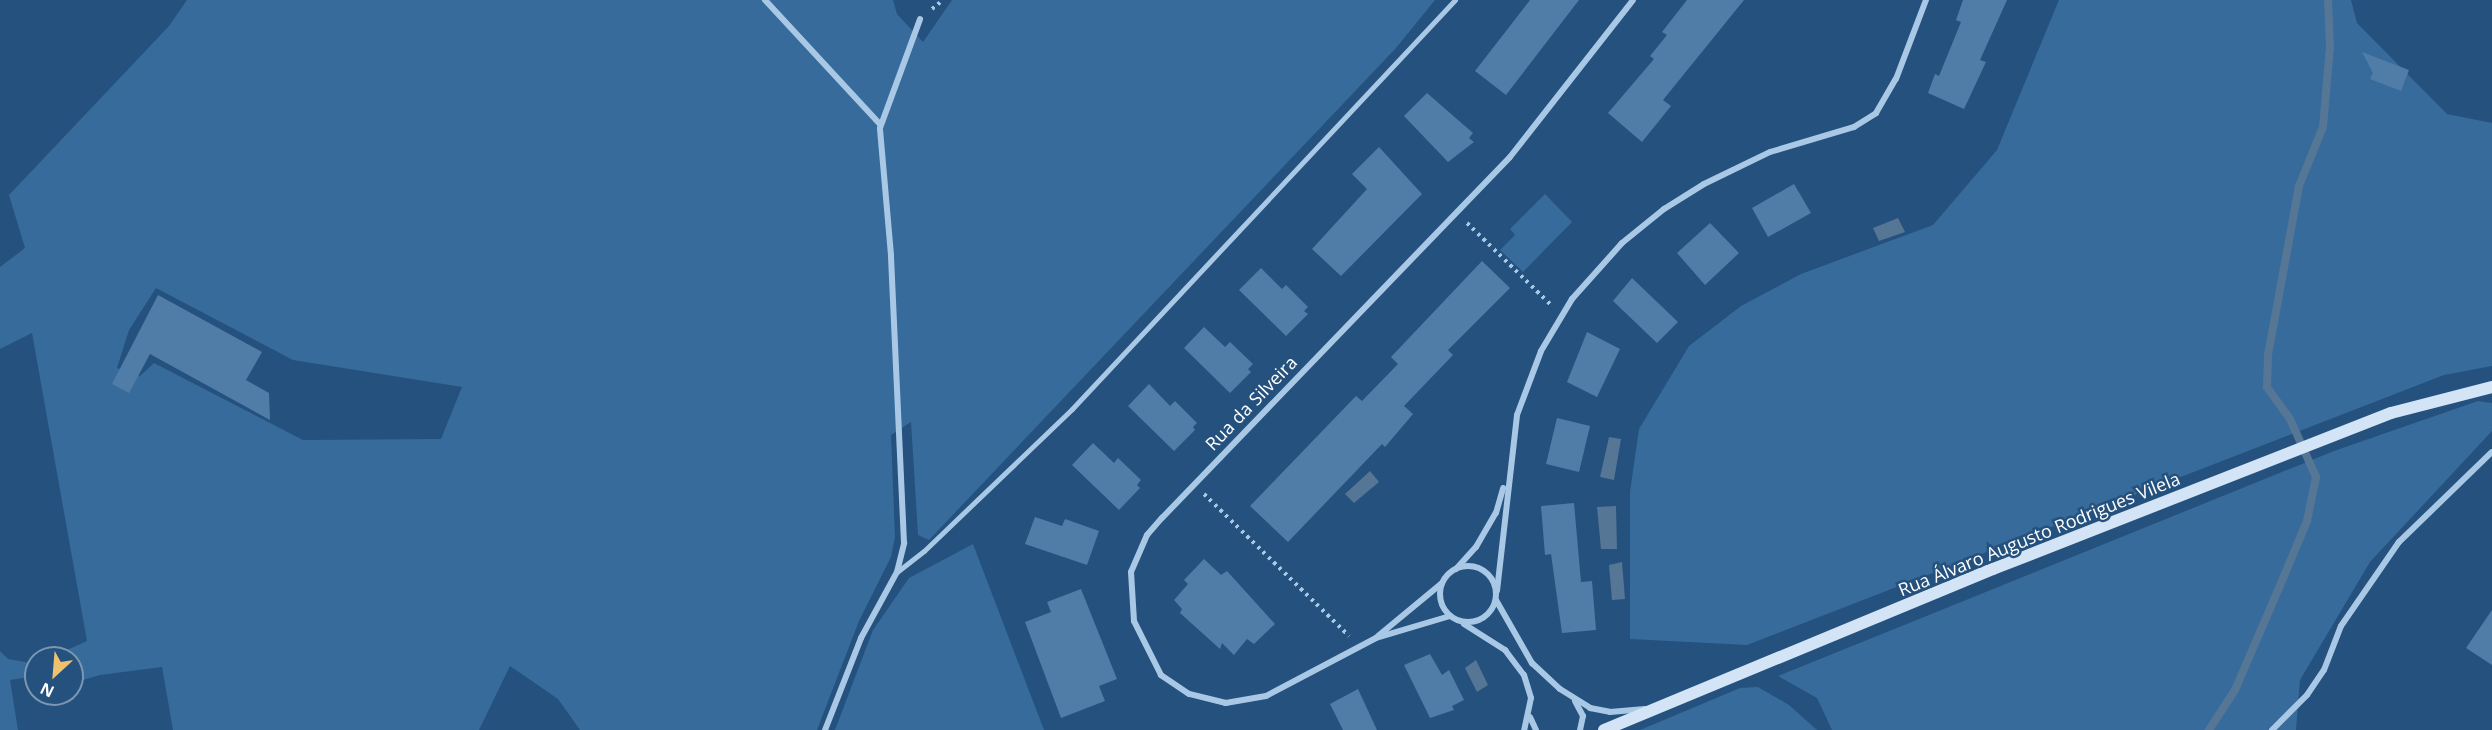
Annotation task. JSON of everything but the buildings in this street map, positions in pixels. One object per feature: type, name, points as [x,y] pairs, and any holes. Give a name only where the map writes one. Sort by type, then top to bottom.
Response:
[{"type":"main road","name":"Rua Álvaro Augusto Rodrigues Vilela","points":[[1604,730],[1993,569],[2391,413],[2492,387]]},
{"type":"street","points":[[765,0],[880,124]]},
{"type":"street","name":"Rua da Silveira","points":[[1450,616],[1376,639],[1249,701],[1206,700],[1174,686],[1161,675],[1134,621],[1131,572],[1147,535],[1545,116],[1633,0]]},
{"type":"street","name":"Rua da Silveira","points":[[1496,600],[1516,415],[1527,382],[1561,315],[1603,262],[1664,209],[1739,165],[1770,152],[1854,127],[1876,114],[1896,79],[1926,0]]},
{"type":"street","points":[[825,730],[861,638],[897,572],[904,543],[901,449],[880,124],[920,19]]},
{"type":"street","points":[[2272,730],[2307,695],[2324,670],[2341,626],[2399,542],[2492,452]]},
{"type":"street","name":"Rua da Silveira","points":[[1376,639],[1443,581],[1476,547],[1496,513],[1508,473]]},
{"type":"street","points":[[1455,569],[1482,569],[1497,591]]},
{"type":"street","points":[[1443,581],[1441,599],[1450,616],[1505,650],[1524,675],[1531,698],[1530,717],[1524,730]]},
{"type":"street","points":[[1458,621],[1477,621],[1492,609],[1496,600]]},
{"type":"street","points":[[1496,600],[1532,663],[1580,705],[1583,716],[1580,730]]},
{"type":"street","points":[[1560,689],[1590,708],[1610,712],[1660,707]]},
{"type":"street","points":[[1530,717],[1536,730]]},
{"type":"lane","points":[[897,572],[924,551],[1072,409],[1455,0]]},
{"type":"path","points":[[1455,212],[1561,315]]},
{"type":"path","points":[[1194,484],[1333,616],[1359,648]]},
{"type":"shaded area","points":[[187,0],[893,0],[897,14],[923,42],[952,0],[1435,0],[1396,48],[929,540],[918,535],[911,422],[891,435],[895,537],[891,557],[859,621],[817,730],[580,730],[558,699],[510,666],[479,730],[173,730],[162,667],[100,675],[84,680],[84,646],[76,646],[87,641],[32,333],[0,349],[0,267],[25,248],[9,195],[169,26]],"holes":[[[156,288],[293,360],[462,387],[441,439],[303,440],[154,363],[140,376],[117,368],[129,330]]]},
{"type":"shaded area","points":[[2059,0],[2351,0],[2357,23],[2447,114],[2492,123],[2492,366],[2444,375],[1747,645],[1630,639],[1630,492],[1639,429],[1689,346],[1741,306],[1801,274],[1933,225],[1997,150]]},
{"type":"shaded area","points":[[1545,194],[1572,222],[1523,272],[1500,250],[1515,235],[1510,229]]},
{"type":"shaded area","points":[[1898,218],[1905,232],[1879,241],[1873,228]]},
{"type":"shaded area","points":[[2478,401],[2492,403],[2492,431],[2370,562],[2300,680],[2296,730],[1832,730],[1817,698],[1778,676],[2334,451]]},
{"type":"shaded area","points":[[1609,437],[1621,439],[1614,480],[1600,477]]},
{"type":"shaded area","points":[[1370,471],[1379,482],[1354,503],[1345,494]]},
{"type":"shaded area","points":[[1616,506],[1617,549],[1601,549],[1597,507]]},
{"type":"shaded area","points":[[973,544],[1044,730],[835,730],[873,630],[909,578]]},
{"type":"shaded area","points":[[1622,562],[1625,599],[1612,600],[1609,565]]},
{"type":"shaded area","points":[[0,651],[8,659],[24,662],[24,678],[10,680],[18,730],[0,730]]},
{"type":"shaded area","points":[[1476,660],[1488,685],[1477,692],[1465,668]]},
{"type":"shaded area","points":[[1758,687],[1789,705],[1817,730],[1640,730],[1740,688]]},
{"type":"waterway","points":[[2209,730],[2235,690],[2279,588],[2307,521],[2316,477],[2290,419],[2267,387],[2268,355],[2299,186],[2323,127],[2330,47],[2328,0]]}]
